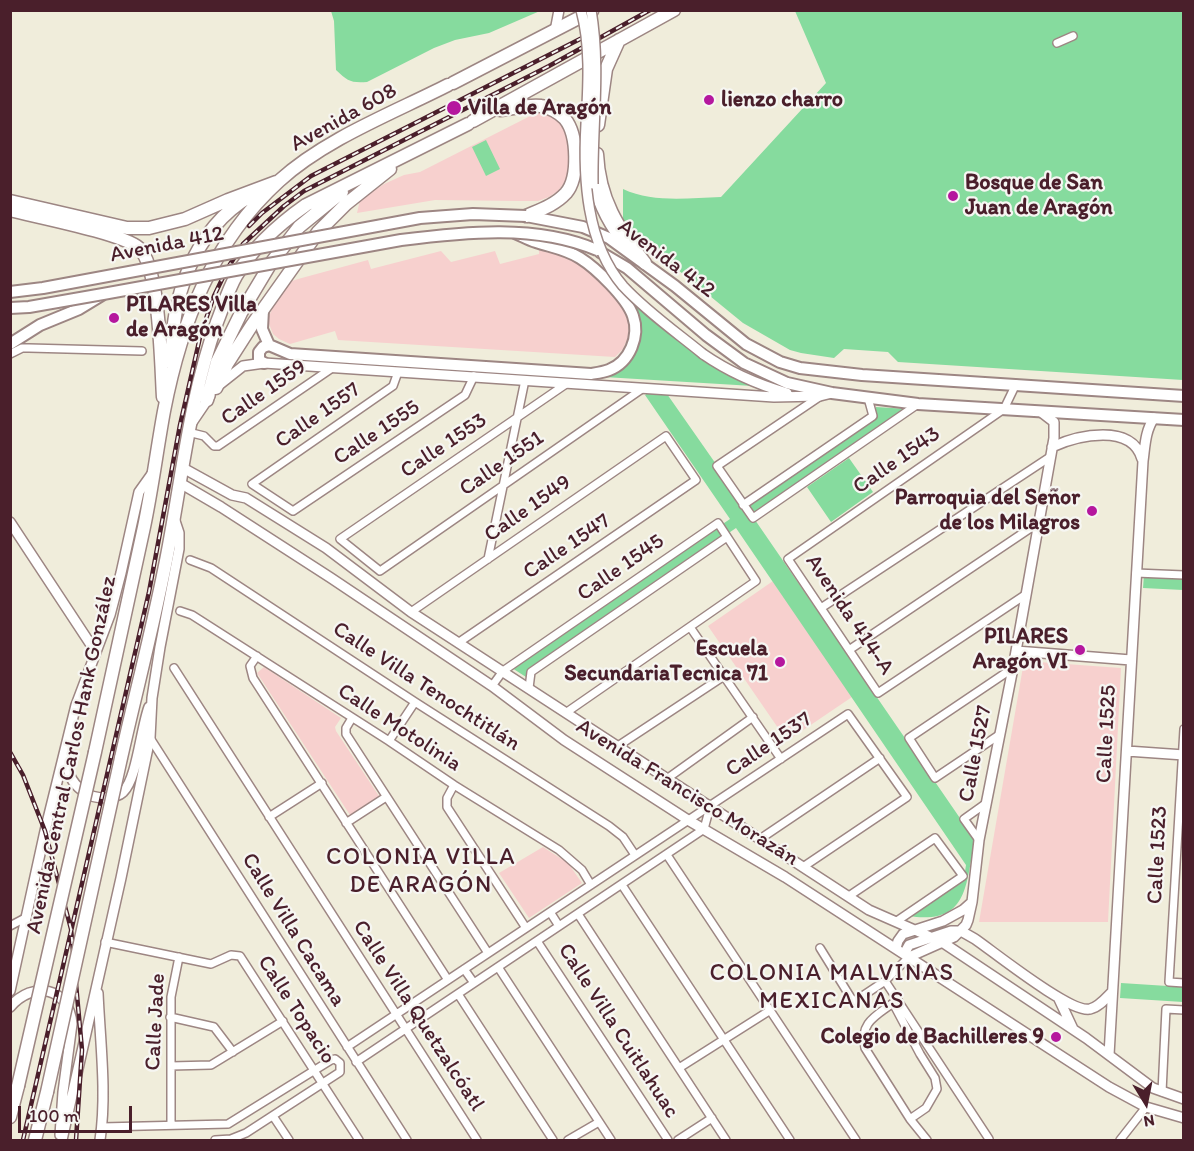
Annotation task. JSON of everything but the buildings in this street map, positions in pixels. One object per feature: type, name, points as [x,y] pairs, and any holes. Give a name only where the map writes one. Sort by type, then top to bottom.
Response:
[{"type":"highway","name":"Avenida 608","points":[[171,380],[199,290],[212,264],[228,238],[253,207],[280,180],[330,144],[555,31],[592,10]]},
{"type":"highway","points":[[35,1140],[174,519],[198,384],[227,293],[236,276],[248,259],[284,221],[306,205],[470,123],[674,10]]},
{"type":"highway","points":[[619,40],[606,69],[596,142],[598,173],[611,214],[645,263]]},
{"type":"highway","points":[[492,111],[541,105],[555,111],[565,119],[571,131],[575,170],[573,183],[558,201],[526,216]]},
{"type":"highway","points":[[216,388],[227,364],[263,310],[332,217],[409,154]]},
{"type":"highway","points":[[207,400],[218,362],[241,313],[271,263],[299,226],[364,176]]},
{"type":"highway","points":[[10,201],[127,228],[149,228],[185,219],[280,180]]},
{"type":"highway","points":[[171,380],[173,323],[179,294],[201,245],[224,217],[242,201],[280,180]]},
{"type":"highway","points":[[10,210],[112,236],[139,248],[145,257],[157,307],[164,413]]},
{"type":"highway","name":"Avenida Central Carlos Hank González","points":[[10,1117],[95,753],[142,536],[171,380]]},
{"type":"main road","name":"Avenida 412","points":[[10,292],[43,288],[420,218],[474,214],[526,216],[583,227],[609,238],[645,263],[746,344],[780,362],[800,368],[826,372],[1184,396]]},
{"type":"main road","name":"Avenida 412","points":[[10,308],[30,307],[401,240],[444,234],[514,233],[560,238],[579,242],[597,250],[636,275],[706,335],[744,363],[787,383],[832,393],[918,404],[1184,420]]},
{"type":"main road","points":[[264,363],[259,360],[259,352],[262,347],[269,345],[290,354],[591,374],[611,370],[625,358],[634,343],[635,327],[628,306],[605,279],[580,258],[514,233]]},
{"type":"main road","points":[[10,344],[40,325],[79,309],[103,294]]},
{"type":"main road","points":[[263,310],[262,329],[269,345]]},
{"type":"street","points":[[555,31],[559,10]]},
{"type":"street","points":[[581,10],[586,35],[587,68],[585,184],[590,216],[602,250],[621,284],[702,354],[746,379],[795,396]]},
{"type":"street","points":[[592,10],[596,69],[593,184],[602,212],[616,235],[631,253]]},
{"type":"street","points":[[1056,43],[1073,36]]},
{"type":"street","points":[[10,354],[22,348],[142,351]]},
{"type":"street","name":"Avenida 412","points":[[189,430],[207,400],[231,374],[243,366],[264,363],[774,397],[820,396],[832,393]]},
{"type":"street","name":"Calle 1559","points":[[189,430],[204,436],[216,446],[332,368]]},
{"type":"street","name":"Calle 1557","points":[[293,512],[252,484],[393,386],[398,372]]},
{"type":"street","name":"Calle 1555","points":[[293,512],[465,395],[474,376]]},
{"type":"street","points":[[488,559],[525,380]]},
{"type":"street","name":"Calle 1553","points":[[380,571],[340,539],[568,382]]},
{"type":"street","name":"Calle 1543","points":[[788,559],[1004,409],[1016,384]]},
{"type":"street","name":"Calle 1551","points":[[380,571],[644,387]]},
{"type":"street","points":[[820,396],[717,466],[753,518],[918,404]]},
{"type":"street","points":[[743,505],[873,416],[868,398]]},
{"type":"street","name":"Calle 1527","points":[[961,931],[968,920],[972,902],[979,840],[1013,668],[1052,447],[1054,422],[1041,412]]},
{"type":"street","name":"Calle 1525","points":[[1109,1054],[1143,462],[1146,438],[1154,418]]},
{"type":"street","name":"Calle 1549","points":[[411,612],[666,436],[696,480]]},
{"type":"street","points":[[1052,447],[1084,436],[1109,436],[1125,439],[1139,449],[1143,462]]},
{"type":"street","points":[[829,446],[838,459]]},
{"type":"street","points":[[821,608],[1050,457]]},
{"type":"street","name":"Avenida Francisco Morazán","points":[[183,468],[232,495],[246,498],[326,549],[411,612],[668,777],[710,807],[869,910],[942,942],[1109,1054],[1144,1083],[1184,1099]]},
{"type":"street","name":"Avenida Central Carlos Hank González","points":[[10,992],[12,973],[76,705],[94,651],[110,615],[139,492],[154,471]]},
{"type":"street","name":"Calle 1547","points":[[458,643],[696,480]]},
{"type":"street","name":"Avenida Francisco Morazán","points":[[180,483],[221,507],[492,686],[564,740],[704,830],[785,877],[1109,1087],[1146,1107],[1184,1118]]},
{"type":"street","points":[[221,507],[232,495]]},
{"type":"street","points":[[61,1140],[121,878],[150,738],[152,698],[179,549],[179,533],[174,519]]},
{"type":"street","points":[[10,522],[94,651]]},
{"type":"street","points":[[849,650],[1038,522]]},
{"type":"street","name":"Calle 1545","points":[[492,686],[503,671],[718,523],[727,537],[531,672],[529,688]]},
{"type":"street","points":[[567,712],[756,581],[727,537]]},
{"type":"street","name":"Avenida 414-A","points":[[788,559],[878,693],[1025,595]]},
{"type":"street","name":"Calle Villa Tenochtitlán","points":[[190,560],[211,568],[609,826],[623,837],[635,855]]},
{"type":"street","points":[[1136,573],[1184,575]]},
{"type":"street","name":"Calle Motolinia","points":[[180,611],[192,615],[257,656],[572,860],[582,870],[591,885]]},
{"type":"street","points":[[690,627],[781,759]]},
{"type":"street","points":[[544,643],[555,655]]},
{"type":"street","points":[[1016,651],[1131,660]]},
{"type":"street","points":[[257,656],[250,666],[251,674],[448,980]]},
{"type":"street","name":"Calle Villa Quetzalcóatl","points":[[174,668],[477,1140]]},
{"type":"street","points":[[999,735],[935,778],[909,738],[1013,668]]},
{"type":"street","points":[[618,746],[724,676]]},
{"type":"street","points":[[68,734],[66,763],[68,773],[76,786],[86,794],[97,797],[116,796],[122,793],[129,784],[143,722],[152,698]]},
{"type":"street","points":[[389,741],[415,702]]},
{"type":"street","name":"Calle 1537","points":[[346,1047],[848,714],[880,758]]},
{"type":"street","points":[[668,777],[753,717]]},
{"type":"street","points":[[352,718],[346,728],[346,734],[488,953]]},
{"type":"street","name":"Calle 1523","points":[[1184,729],[1169,982],[1184,983]]},
{"type":"street","name":"Calle Villa Cacama","points":[[150,738],[407,1140]]},
{"type":"street","points":[[1127,751],[1183,754]]},
{"type":"street","points":[[760,839],[880,758],[907,797],[803,867]]},
{"type":"street","points":[[269,817],[322,783]]},
{"type":"street","points":[[454,785],[447,798],[447,807],[526,928]]},
{"type":"street","points":[[346,823],[386,796]]},
{"type":"street","points":[[979,840],[964,819],[986,804]]},
{"type":"street","points":[[356,1062],[704,830],[710,807]]},
{"type":"street","points":[[849,896],[935,838],[963,876],[897,921]]},
{"type":"street","points":[[667,855],[856,1140]]},
{"type":"street","points":[[622,885],[790,1140]]},
{"type":"street","points":[[903,955],[900,937],[907,932],[948,918],[972,902]]},
{"type":"street","points":[[550,912],[559,926]]},
{"type":"street","points":[[578,914],[726,1140]]},
{"type":"street","points":[[10,926],[27,917]]},
{"type":"street","points":[[820,948],[853,1000],[858,1000],[885,981],[909,945],[961,931],[969,934],[1059,999],[1081,1009],[1089,1009],[1100,1004],[1112,992]]},
{"type":"street","points":[[903,955],[942,942],[961,931]]},
{"type":"street","name":"Calle Villa Cuitlahuac","points":[[537,941],[668,1140]]},
{"type":"street","name":"Calle Topacio","points":[[105,942],[211,964],[231,955],[238,955],[359,1140]]},
{"type":"street","name":"Calle Jade","points":[[171,1125],[171,996],[179,957]]},
{"type":"street","points":[[498,968],[612,1140]]},
{"type":"street","points":[[464,969],[474,983]]},
{"type":"street","points":[[98,978],[102,1126],[100,1140]]},
{"type":"street","points":[[885,981],[920,1054],[936,1078],[937,1089],[926,1108],[910,1119]]},
{"type":"street","points":[[10,1007],[21,996],[44,990],[63,999],[71,1014],[72,1024],[59,1123],[61,1140]]},
{"type":"street","points":[[458,994],[554,1140]]},
{"type":"street","points":[[1059,999],[1073,1029]]},
{"type":"street","points":[[895,1001],[868,1023],[863,1033],[863,1041],[865,1048],[910,1119],[927,1140]]},
{"type":"street","points":[[895,1001],[989,1139]]},
{"type":"street","points":[[1162,1092],[1166,1010],[1184,1010]]},
{"type":"street","points":[[679,1068],[769,1011]]},
{"type":"street","points":[[170,1017],[214,1027],[233,1052]]},
{"type":"street","points":[[171,1066],[211,1065],[283,1021]]},
{"type":"street","points":[[102,1126],[228,1124],[331,1060],[335,1059],[340,1063],[340,1072],[246,1133],[231,1139],[215,1140]]},
{"type":"street","points":[[1120,1140],[1146,1107]]},
{"type":"street","points":[[273,1116],[289,1140]]},
{"type":"street","points":[[678,1140],[712,1119]]},
{"type":"street","points":[[237,1120],[246,1133]]},
{"type":"street","points":[[568,1140],[599,1122]]},
{"type":"shaded area","points":[[544,109],[554,114],[567,130],[571,164],[567,179],[558,191],[549,197],[538,201],[435,200],[357,213],[360,200],[384,184],[404,175],[420,172]]},
{"type":"shaded area","points":[[539,248],[555,250],[575,260],[624,307],[628,318],[629,335],[623,349],[615,357],[338,340],[335,331],[290,344],[273,334],[269,324],[269,316],[278,296],[292,281],[298,279],[368,260],[371,269],[441,251],[451,262],[495,251],[500,264],[539,254]]},
{"type":"shaded area","name":"Escuela SecundariaTecnica 71","points":[[773,581],[852,697],[787,741],[708,626]]},
{"type":"shaded area","points":[[1024,661],[1121,668],[1108,922],[979,922]]},
{"type":"shaded area","points":[[264,667],[341,718],[335,727],[336,731],[379,796],[350,815],[257,673]]},
{"type":"shaded area","points":[[543,847],[568,863],[582,883],[529,918],[499,873]]},
{"type":"green space","points":[[331,10],[540,11],[489,33],[455,40],[434,48],[367,82],[353,82],[336,70],[334,21]]},
{"type":"green space","name":"Bosque de San Juan de Aragón","points":[[795,11],[1183,11],[1183,380],[898,362],[888,352],[844,349],[834,358],[790,350],[743,323],[623,225],[623,189],[658,198],[721,197],[826,83]]},
{"type":"green space","points":[[486,140],[500,169],[486,176],[472,147]]},
{"type":"green space","points":[[633,303],[705,359],[753,386],[604,377],[629,357],[636,311]]},
{"type":"green space","points":[[649,392],[667,394],[746,507],[876,419],[876,407],[908,409],[753,517],[975,840],[961,899],[943,914],[928,917],[908,916],[964,878],[966,865],[736,528],[530,669],[526,677],[512,668],[730,519],[645,395]]},
{"type":"green space","points":[[849,458],[873,492],[831,522],[807,487]]},
{"type":"green space","points":[[1144,574],[1183,577],[1183,590],[1143,588]]},
{"type":"green space","points":[[1121,983],[1183,987],[1183,1002],[1120,998]]},
{"type":"railway","points":[[23,1140],[149,592],[180,425],[201,333],[214,296],[227,269],[243,244],[304,191],[549,66],[650,10]]},
{"type":"railway","points":[[249,226],[262,213],[311,176],[582,38]]},
{"type":"railway","points":[[10,752],[23,775],[45,831],[71,929],[82,1050],[76,1140]]},
{"type":"place","name":"lienzo charro","points":[[709,100]]},
{"type":"place","name":"Villa de Aragón","points":[[454,108]]},
{"type":"place","name":"Bosque de San Juan de Aragón","points":[[953,196]]},
{"type":"place","name":"PILARES Villa de Aragón","points":[[114,318]]},
{"type":"place","name":"Parroquia del Señor de los Milagros","points":[[1092,511]]},
{"type":"place","name":"PILARES Aragón VI","points":[[1080,650]]},
{"type":"place","name":"Escuela SecundariaTecnica 71","points":[[780,662]]},
{"type":"place","name":"Colegio de Bachilleres 9","points":[[1056,1037]]},
{"type":"district","name":"COLONIA VILLA DE ARAGÓN","points":[[421,872]]},
{"type":"district","name":"COLONIA MALVINAS MEXICANAS","points":[[832,988]]}]
